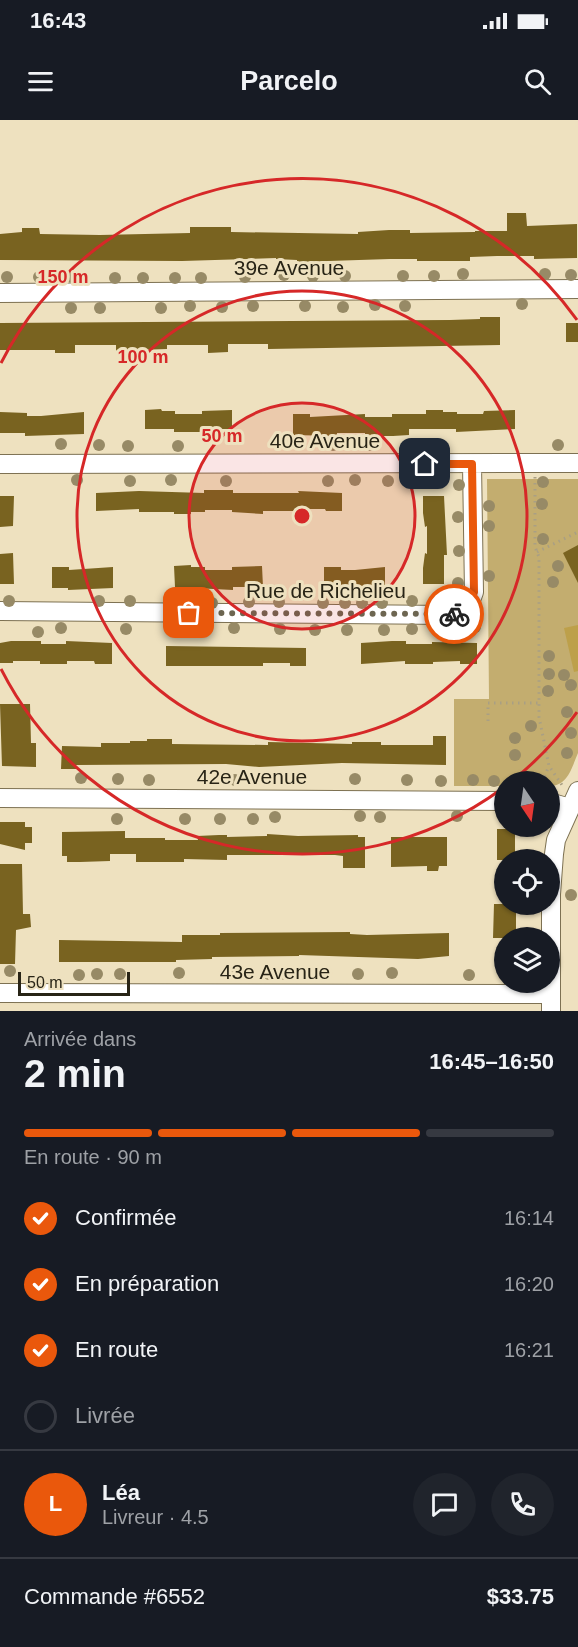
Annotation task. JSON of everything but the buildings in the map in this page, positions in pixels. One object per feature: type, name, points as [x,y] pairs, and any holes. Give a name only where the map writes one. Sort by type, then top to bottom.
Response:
[{"type":"street","name":"39e Avenue","points":[[0,293],[578,289]]},
{"type":"street","name":"40e Avenue","points":[[0,464],[578,463]]},
{"type":"street","name":"Rue de Richelieu","points":[[0,611],[449,615],[460,612],[468,608],[474,592],[472,464]]},
{"type":"street","name":"42e Avenue","points":[[0,798],[494,801]]},
{"type":"street","points":[[551,1003],[554,854],[556,840],[574,799]]},
{"type":"street","name":"43e Avenue","points":[[0,993],[158,1003],[551,1003]]},
{"type":"path","points":[[535,463],[535,547],[540,557],[539,703],[541,733],[549,766],[574,799]]},
{"type":"path","points":[[537,552],[578,532]]},
{"type":"path","points":[[488,721],[488,703],[539,703]]},
{"type":"path","points":[[547,771],[549,766]]},
{"type":"shaded area","points":[[487,479],[578,479],[578,753],[565,780],[560,783],[560,771],[494,771],[494,786],[454,786],[454,699],[489,699]]},
{"type":"shaded area","points":[[578,625],[578,671],[574,672],[564,628]]},
{"type":"way so far","points":[[189,613],[454,614]]},
{"type":"route","points":[[425,464],[472,464],[474,592],[468,608],[454,614]]}]
